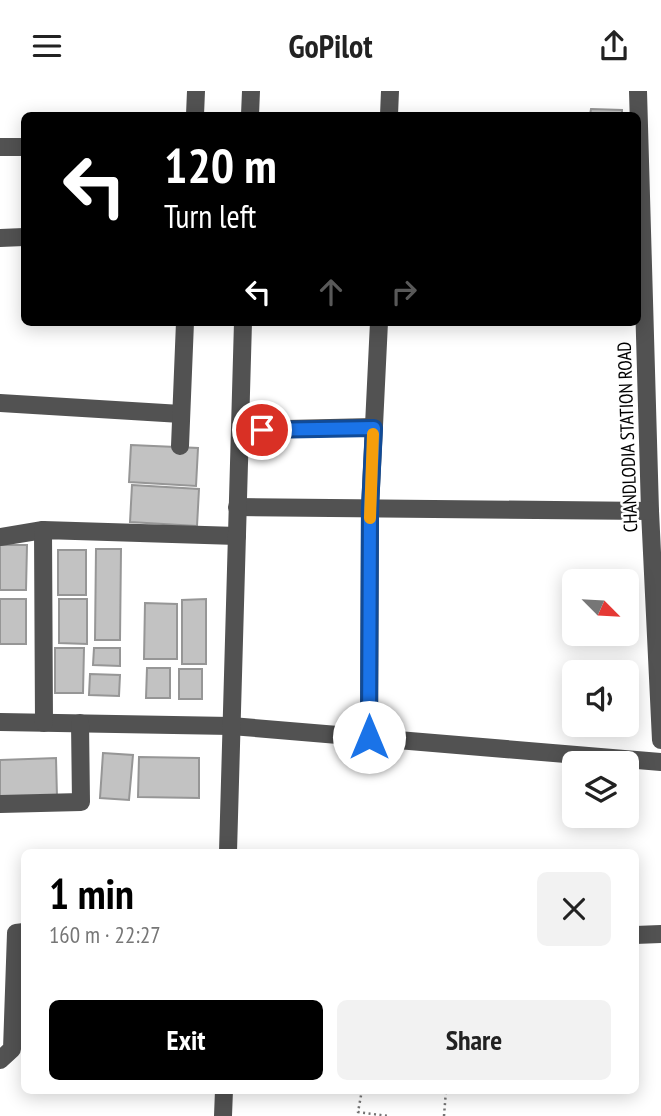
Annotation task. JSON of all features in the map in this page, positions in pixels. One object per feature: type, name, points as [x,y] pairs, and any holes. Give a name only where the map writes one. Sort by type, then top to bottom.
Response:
[{"type":"street","points":[[195,112],[196,91]]},
{"type":"street","points":[[250,112],[251,91]]},
{"type":"street","points":[[389,112],[390,91]]},
{"type":"street","name":"CHANDLODIA STATION ROAD","points":[[638,91],[639,112]]},
{"type":"street","points":[[0,147],[21,147]]},
{"type":"street","name":"CHANDLODIA STATION ROAD","points":[[641,196],[650,512],[661,740]]},
{"type":"street","points":[[0,238],[21,237]]},
{"type":"street","points":[[180,446],[186,326]]},
{"type":"street","points":[[228,849],[243,326]]},
{"type":"street","points":[[369,737],[370,508],[379,326]]},
{"type":"street","points":[[0,403],[181,414]]},
{"type":"street","points":[[240,430],[374,428]]},
{"type":"street","points":[[237,507],[650,512]]},
{"type":"street","points":[[0,537],[43,530],[237,536]]},
{"type":"street","points":[[43,530],[44,723]]},
{"type":"street","points":[[0,722],[231,726],[661,762]]},
{"type":"street","points":[[0,804],[80,802],[80,723]]},
{"type":"street","points":[[0,1060],[12,1049],[7,967],[16,933],[21,932]]},
{"type":"street","points":[[639,935],[661,934]]},
{"type":"street","points":[[223,1116],[224,1094]]},
{"type":"path","points":[[361,1094],[358,1112],[388,1116]]},
{"type":"path","points":[[444,1116],[446,1094]]},
{"type":"building","points":[[591,109],[622,110],[622,112],[590,112]]},
{"type":"building","points":[[131,445],[198,448],[196,486],[129,482]]},
{"type":"building","points":[[132,485],[199,489],[197,526],[130,522]]},
{"type":"building","points":[[0,545],[27,545],[26,590],[0,590]]},
{"type":"building","points":[[96,549],[121,549],[120,640],[95,640]]},
{"type":"building","points":[[58,550],[86,550],[86,595],[58,595]]},
{"type":"building","points":[[0,599],[26,599],[26,644],[0,644]]},
{"type":"building","points":[[59,599],[87,599],[87,644],[59,643]]},
{"type":"building","points":[[206,599],[206,664],[182,664],[182,600]]},
{"type":"building","points":[[145,603],[177,604],[177,659],[144,659]]},
{"type":"building","points":[[55,648],[84,648],[83,693],[55,693]]},
{"type":"building","points":[[94,648],[120,648],[120,666],[93,665]]},
{"type":"building","points":[[147,668],[170,668],[170,698],[146,698]]},
{"type":"building","points":[[179,669],[202,669],[202,699],[179,699]]},
{"type":"building","points":[[90,674],[120,675],[119,696],[89,695]]},
{"type":"building","points":[[103,753],[133,755],[129,800],[100,798]]},
{"type":"building","points":[[139,757],[199,758],[199,798],[138,797]]},
{"type":"building","points":[[56,758],[57,797],[0,799],[0,760]]},
{"type":"slow traffic","points":[[370,518],[373,434]]},
{"type":"route","points":[[262,430],[374,428],[370,508],[369,737]]}]
